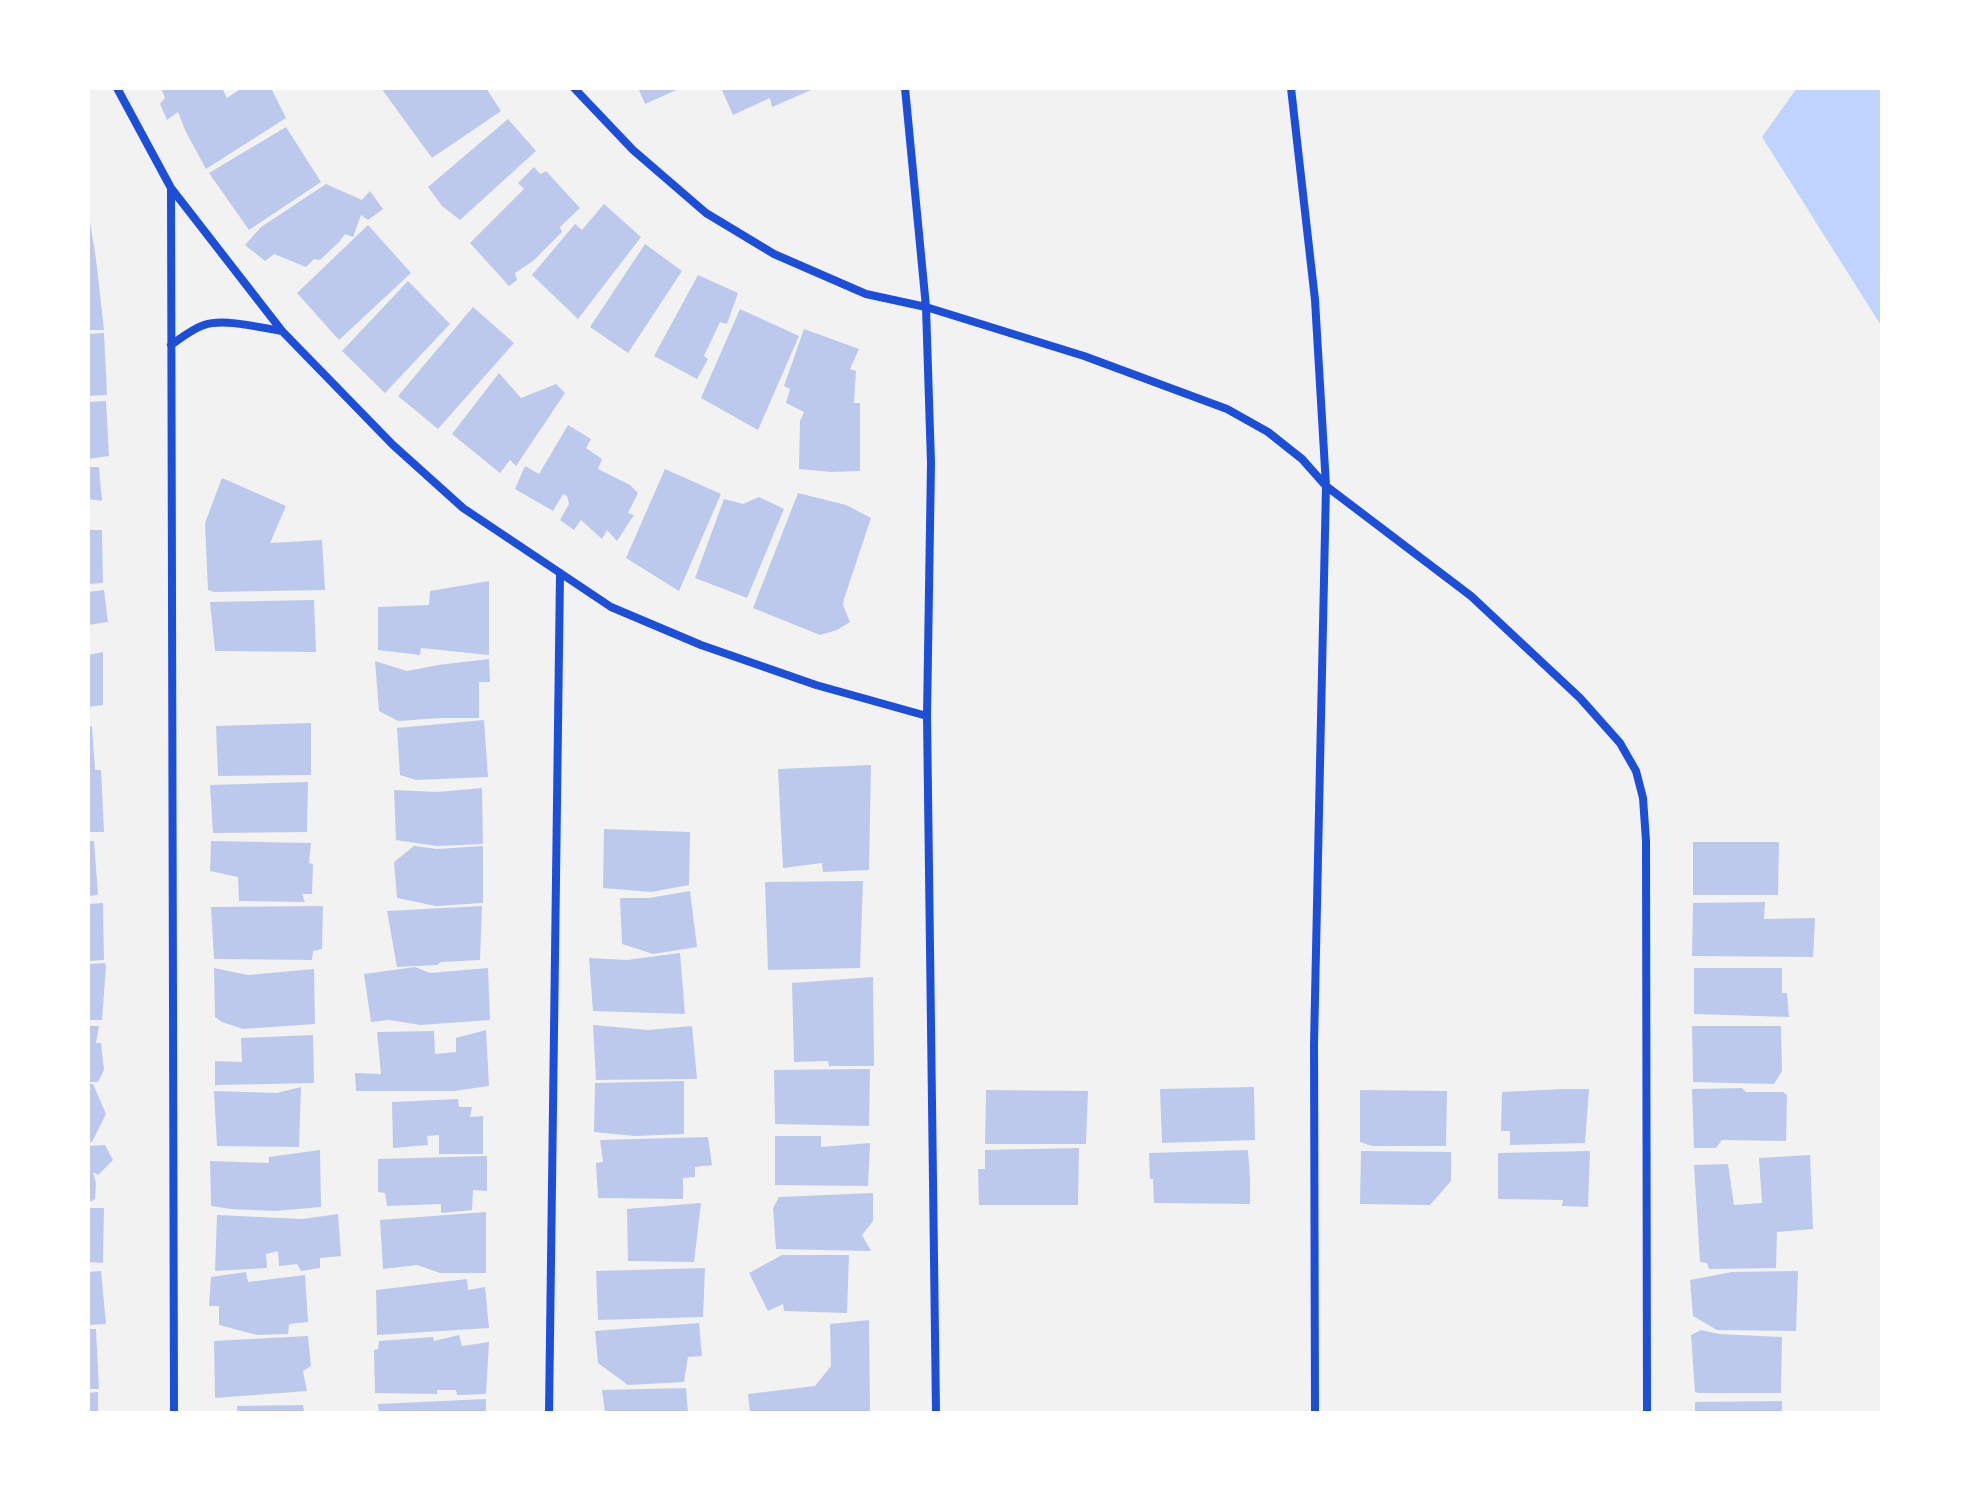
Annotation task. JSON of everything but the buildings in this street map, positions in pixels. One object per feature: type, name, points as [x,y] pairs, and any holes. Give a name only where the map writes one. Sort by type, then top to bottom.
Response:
[{"type":"street","points":[[117,88],[171,188],[282,331],[393,445],[463,508],[611,607],[701,645],[816,685],[927,716]]},
{"type":"street","points":[[574,88],[633,150],[706,213],[774,254],[866,294],[926,307],[1084,356],[1227,409],[1268,432],[1302,459],[1326,486],[1471,596],[1580,698],[1620,743],[1636,771],[1643,798],[1646,841],[1647,1413]]},
{"type":"street","points":[[905,88],[926,307],[931,463],[927,716],[936,1413]]},
{"type":"street","points":[[1291,88],[1315,300],[1326,486],[1314,1044],[1315,1413]]},
{"type":"street","points":[[171,188],[174,1413]]},
{"type":"street","points":[[171,345],[207,324],[234,324],[282,331]]},
{"type":"street","points":[[549,1413],[560,573]]},
{"type":"water","points":[[1797,88],[1882,88],[1882,327],[1762,137]]}]
